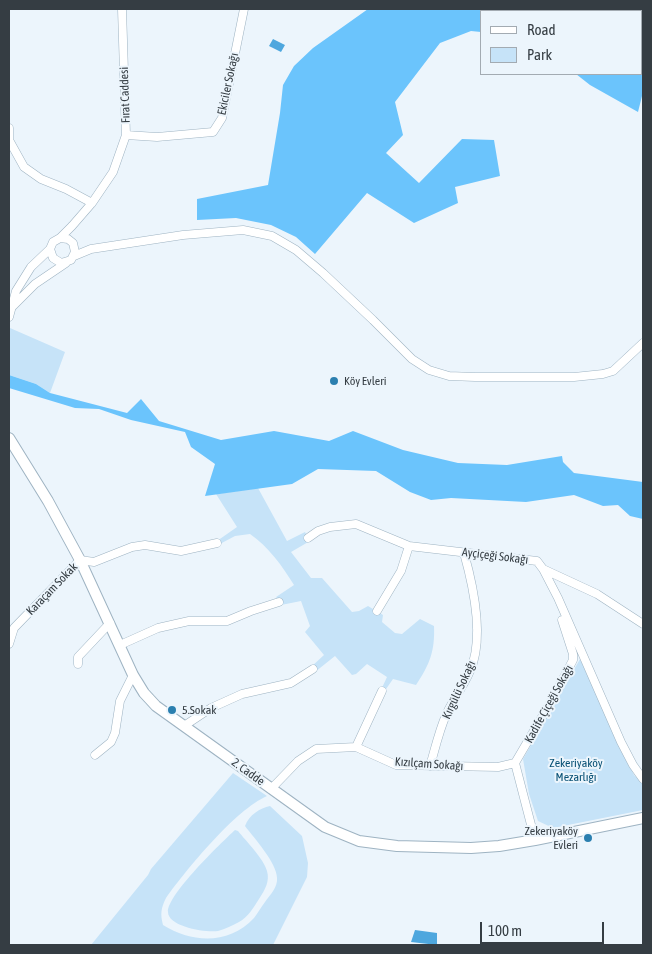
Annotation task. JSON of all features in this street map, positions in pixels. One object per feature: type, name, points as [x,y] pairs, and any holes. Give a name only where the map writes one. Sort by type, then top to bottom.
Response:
[{"type":"street","name":"Fırat Caddesi","points":[[60,238],[92,203],[113,172],[126,135],[122,9]]},
{"type":"street","name":"Ekiciler Sokağı","points":[[126,135],[157,137],[213,132],[222,118],[244,9]]},
{"type":"street","points":[[9,128],[9,142],[24,168],[41,179],[66,188],[92,203]]},
{"type":"street","points":[[72,226],[72,242],[75,247],[74,256]]},
{"type":"street","points":[[13,306],[35,284],[74,256],[91,249],[183,235],[242,230],[272,236],[296,250],[323,273],[412,359],[429,370],[449,376],[526,378],[603,374],[614,371],[643,344]]},
{"type":"street","points":[[9,317],[16,291],[31,267],[50,249],[53,242],[64,238],[91,249]]},
{"type":"street","points":[[50,249],[51,256],[56,261],[66,263]]},
{"type":"street","name":"2. Cadde","points":[[9,438],[48,501],[80,560],[133,675],[144,693],[156,706],[325,827],[359,841],[398,846],[471,848],[535,840],[643,818]]},
{"type":"street","name":"Ayçiçeği Sokağı","points":[[308,538],[330,526],[356,524],[409,546],[537,561],[558,598],[621,742],[633,766],[643,779]]},
{"type":"street","points":[[80,560],[94,562],[125,549],[145,545],[181,551],[218,543]]},
{"type":"street","points":[[377,611],[401,570],[409,546]]},
{"type":"street","name":"Kırgülü Sokağı","points":[[430,766],[446,715],[472,666],[476,650],[477,631],[472,579],[464,553]]},
{"type":"street","name":"Karaçam Sokak","points":[[9,644],[14,628],[80,560]]},
{"type":"street","points":[[543,569],[597,594],[643,624]]},
{"type":"street","name":"Kadife Çiçeği Sokağı","points":[[515,763],[573,660],[573,654],[563,623],[543,569]]},
{"type":"street","points":[[120,645],[158,628],[189,621],[227,621],[279,602]]},
{"type":"street","points":[[78,664],[78,657],[110,623]]},
{"type":"street","points":[[184,726],[211,708],[242,694],[291,683],[313,669]]},
{"type":"street","points":[[95,754],[112,742],[120,701],[133,675]]},
{"type":"street","points":[[356,747],[382,691]]},
{"type":"street","name":"Kızılçam Sokağı","points":[[271,789],[298,760],[316,749],[356,747],[396,765],[498,767],[515,763]]},
{"type":"street","points":[[515,763],[535,840]]},
{"type":"green space","points":[[10,328],[65,352],[50,393],[36,384],[9,375]]},
{"type":"green space","points":[[258,488],[287,541],[305,532],[310,541],[291,552],[311,578],[322,578],[352,612],[359,611],[368,606],[383,615],[382,622],[395,633],[402,634],[420,619],[434,626],[434,643],[431,657],[416,685],[393,679],[384,692],[381,690],[387,677],[367,664],[356,674],[352,675],[335,656],[315,672],[311,667],[324,655],[305,632],[310,626],[301,601],[281,605],[276,597],[294,585],[280,564],[263,544],[250,534],[235,536],[218,545],[217,541],[237,527],[216,494]]},
{"type":"green space","name":"Zekeriyaköy Mezarlığı","points":[[580,659],[634,775],[643,783],[643,810],[553,828],[538,821],[529,794],[523,759]]},
{"type":"green space","points":[[233,773],[267,796],[254,803],[212,841],[166,898],[163,905],[162,921],[163,925],[174,931],[198,938],[210,938],[222,937],[233,933],[244,927],[254,918],[273,891],[277,878],[269,858],[245,826],[255,813],[262,808],[270,806],[302,836],[308,863],[307,877],[273,945],[91,945],[151,869]]},
{"type":"green space","points":[[235,830],[254,850],[267,871],[266,885],[255,905],[242,920],[218,931],[197,930],[174,922],[168,912],[176,894],[196,869]]},
{"type":"shaded area","points":[[368,9],[643,9],[643,92],[638,112],[590,85],[577,75],[642,75],[642,10],[480,10],[480,32],[471,31],[440,43],[395,102],[403,135],[386,153],[419,183],[462,139],[494,140],[500,176],[455,187],[458,203],[414,223],[367,193],[315,254],[296,237],[271,225],[236,218],[197,220],[197,199],[268,185],[283,85],[294,66],[313,48]]},
{"type":"shaded area","points":[[273,39],[285,45],[281,52],[269,46]]},
{"type":"shaded area","points":[[9,375],[36,384],[50,393],[127,413],[141,399],[159,421],[221,440],[274,431],[329,441],[353,431],[403,450],[458,463],[507,465],[562,456],[563,462],[574,473],[643,482],[643,519],[630,516],[618,505],[603,506],[574,495],[526,502],[451,498],[431,500],[410,492],[376,471],[318,469],[292,484],[205,496],[215,464],[191,447],[185,432],[131,420],[99,409],[75,408],[9,388]]},
{"type":"shaded area","points":[[415,930],[437,933],[437,945],[411,942]]},
{"type":"place","name":"Köy Evleri","points":[[334,381]]},
{"type":"place","name":"5.Sokak","points":[[172,710]]},
{"type":"place","name":"Zekeriyaköy Evleri","points":[[588,838]]}]
